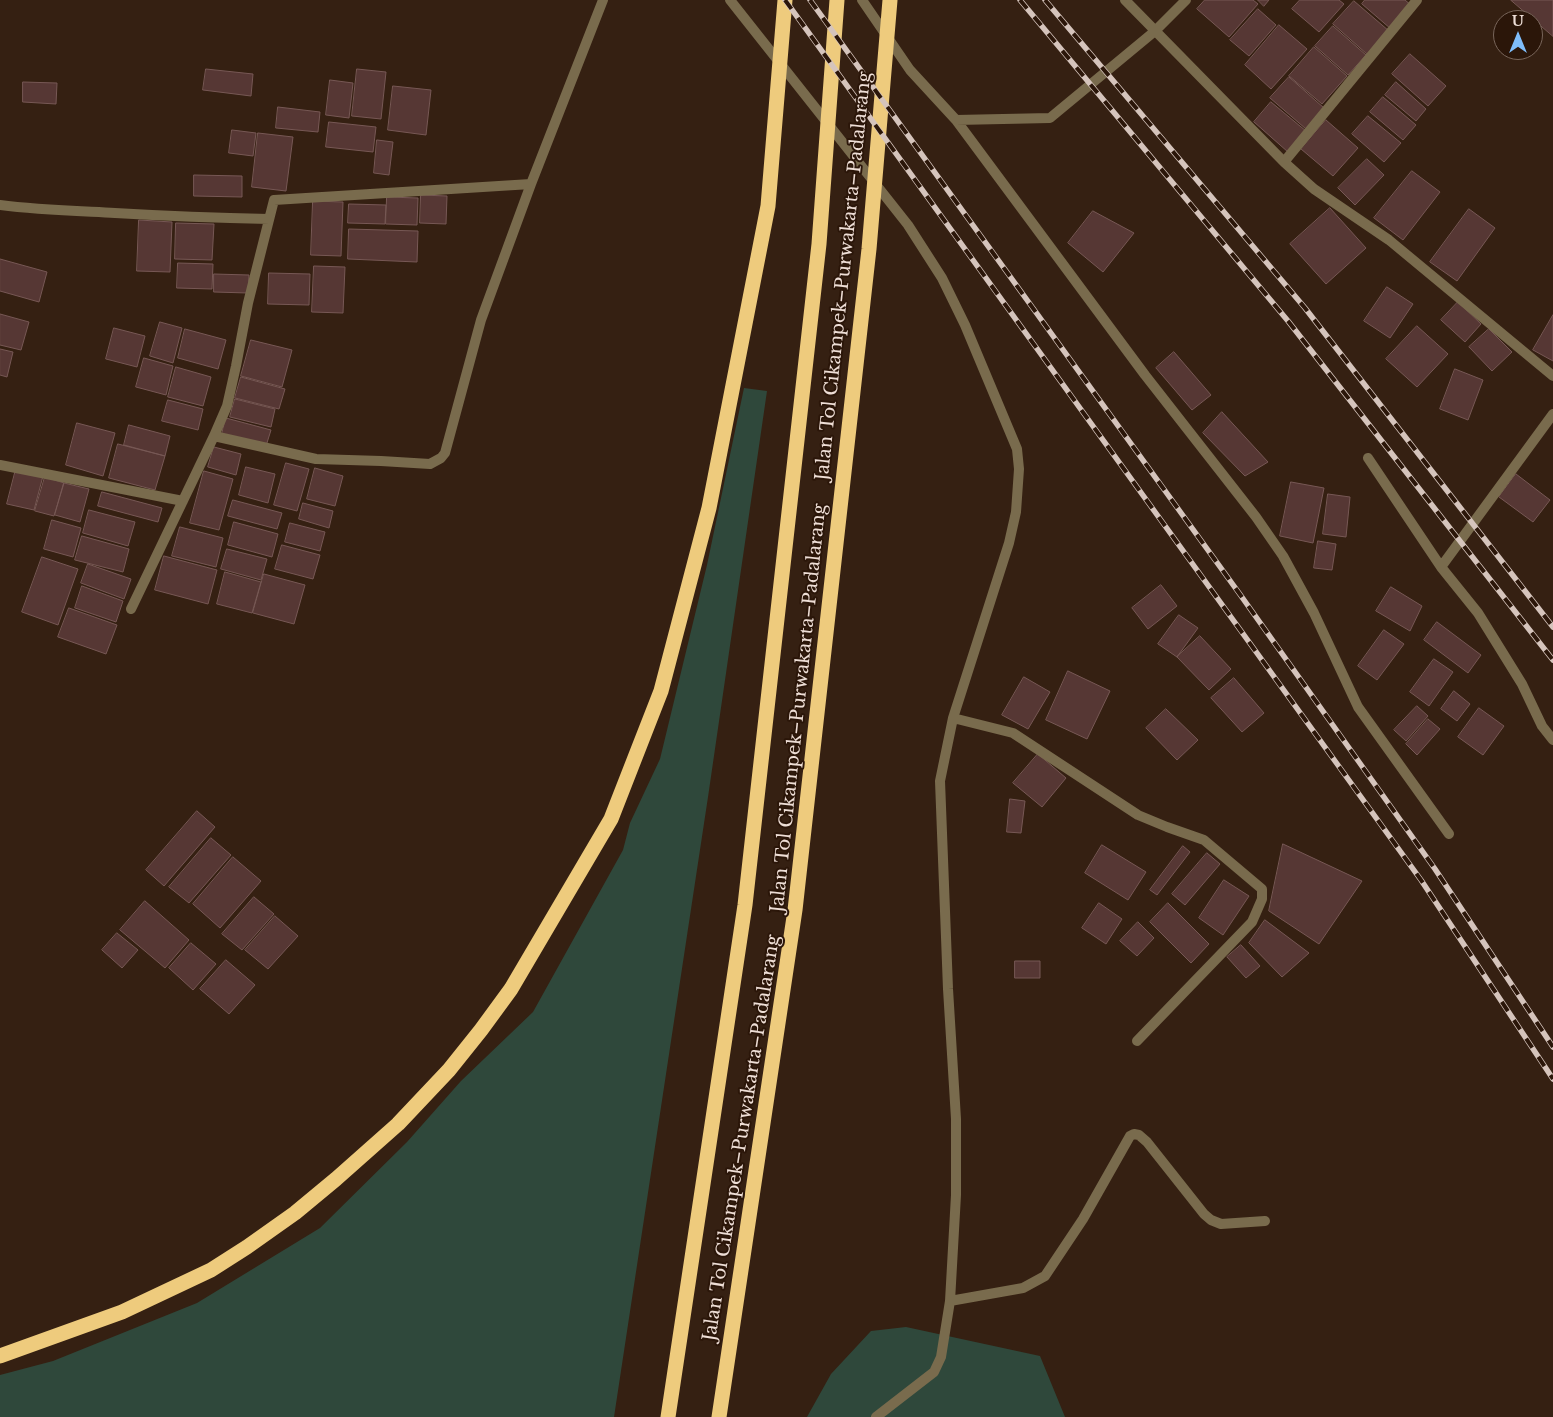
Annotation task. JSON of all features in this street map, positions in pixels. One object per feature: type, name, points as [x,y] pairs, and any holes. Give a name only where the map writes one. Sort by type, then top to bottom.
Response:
[{"type":"highway","points":[[0,1356],[122,1312],[211,1270],[295,1213],[398,1124],[449,1070],[511,989],[611,819],[661,691],[709,508],[768,206],[785,0]]},
{"type":"highway","name":"Jalan Tol Cikampek–Purwakarta–Padalarang","points":[[668,1417],[746,905],[819,244],[837,0]]},
{"type":"highway","name":"Jalan Tol Cikampek–Purwakarta–Padalarang","points":[[719,1417],[796,910],[869,249],[890,0]]},
{"type":"street","points":[[214,436],[316,459],[430,464],[441,458],[445,453],[481,320],[530,184],[603,0]]},
{"type":"street","points":[[730,0],[908,225],[942,278],[965,325],[1017,448],[1019,469],[1016,512],[1009,543],[953,718],[940,781],[948,989],[956,1119],[956,1195],[950,1301],[941,1357],[934,1372],[876,1417]]},
{"type":"street","points":[[862,0],[910,70],[956,120],[1145,375],[1256,517],[1283,556],[1314,613],[1358,707],[1449,834]]},
{"type":"street","points":[[1125,0],[1284,162],[1314,189],[1389,240],[1553,376]]},
{"type":"street","points":[[956,120],[1050,118],[1154,31],[1186,0]]},
{"type":"street","points":[[1284,162],[1417,0]]},
{"type":"street","points":[[131,609],[227,406],[248,303],[274,200],[530,184]]},
{"type":"street","points":[[0,204],[24,208],[125,214],[269,219]]},
{"type":"street","points":[[1441,568],[1553,414]]},
{"type":"street","points":[[1368,458],[1441,568],[1478,613],[1522,684],[1542,726],[1553,740]]},
{"type":"street","points":[[0,465],[183,500]]},
{"type":"street","points":[[953,718],[1013,733],[1138,815],[1204,840],[1262,889],[1262,899],[1252,922],[1137,1041]]},
{"type":"street","points":[[950,1301],[1023,1288],[1045,1276],[1083,1218],[1130,1136],[1134,1134],[1139,1135],[1147,1142],[1204,1214],[1211,1220],[1221,1224],[1266,1220]]},
{"type":"green space","points":[[744,388],[767,391],[708,797],[614,1417],[0,1417],[0,1375],[53,1361],[197,1303],[320,1228],[407,1142],[461,1081],[533,1012],[623,850],[630,823],[660,759],[707,565]]},
{"type":"green space","points":[[906,1327],[1040,1356],[1065,1417],[807,1417],[831,1374],[871,1331]]},
{"type":"building","points":[[1205,0],[1253,0],[1258,4],[1229,37],[1197,9]]},
{"type":"building","points":[[1258,0],[1269,0],[1264,6]]},
{"type":"building","points":[[1300,0],[1339,0],[1344,4],[1319,32],[1292,9]]},
{"type":"building","points":[[1365,0],[1405,0],[1412,6],[1391,29],[1362,4]]},
{"type":"building","points":[[1511,0],[1553,0],[1553,36],[1543,27],[1543,10],[1523,10]]},
{"type":"building","points":[[1354,1],[1389,31],[1368,55],[1333,24]]},
{"type":"building","points":[[1258,9],[1276,25],[1249,56],[1230,40]]},
{"type":"building","points":[[1279,25],[1307,49],[1271,89],[1245,65]]},
{"type":"building","points":[[1333,26],[1366,55],[1348,75],[1315,46]]},
{"type":"building","points":[[1314,47],[1347,76],[1322,104],[1289,76]]},
{"type":"building","points":[[1410,54],[1446,86],[1428,106],[1392,74]]},
{"type":"building","points":[[206,69],[253,74],[251,96],[203,90]]},
{"type":"building","points":[[357,69],[386,72],[381,119],[352,116]]},
{"type":"building","points":[[1289,77],[1324,108],[1306,129],[1270,98]]},
{"type":"building","points":[[330,80],[353,83],[349,118],[326,115]]},
{"type":"building","points":[[23,82],[57,83],[56,104],[23,102]]},
{"type":"building","points":[[1396,82],[1426,109],[1416,121],[1385,95]]},
{"type":"building","points":[[393,86],[431,90],[426,135],[388,130]]},
{"type":"building","points":[[1383,97],[1416,125],[1403,140],[1370,112]]},
{"type":"building","points":[[1271,102],[1306,131],[1288,152],[1254,122]]},
{"type":"building","points":[[278,107],[320,112],[318,132],[276,128]]},
{"type":"building","points":[[1368,116],[1401,143],[1384,162],[1352,134]]},
{"type":"building","points":[[1326,120],[1358,148],[1333,176],[1301,149]]},
{"type":"building","points":[[329,122],[376,127],[373,152],[326,147]]},
{"type":"building","points":[[232,130],[256,133],[253,156],[229,153]]},
{"type":"building","points":[[258,133],[293,137],[286,191],[252,187]]},
{"type":"building","points":[[377,140],[393,142],[389,175],[374,173]]},
{"type":"building","points":[[1367,159],[1384,175],[1355,205],[1338,188]]},
{"type":"building","points":[[1412,171],[1440,192],[1403,240],[1374,218]]},
{"type":"building","points":[[194,175],[242,176],[242,197],[194,196]]},
{"type":"building","points":[[421,195],[447,196],[446,224],[420,223]]},
{"type":"building","points":[[387,197],[418,198],[417,225],[386,224]]},
{"type":"building","points":[[313,201],[343,202],[341,256],[311,255]]},
{"type":"building","points":[[349,204],[386,205],[385,224],[348,223]]},
{"type":"building","points":[[1330,208],[1366,248],[1326,284],[1290,244]]},
{"type":"building","points":[[1469,209],[1495,228],[1457,281],[1430,262]]},
{"type":"building","points":[[1093,211],[1134,233],[1103,272],[1068,243]]},
{"type":"building","points":[[139,220],[172,222],[170,272],[137,271]]},
{"type":"building","points":[[176,223],[214,224],[212,260],[175,259]]},
{"type":"building","points":[[349,229],[418,231],[417,262],[348,259]]},
{"type":"building","points":[[0,259],[47,272],[39,302],[0,291]]},
{"type":"building","points":[[178,263],[213,264],[212,289],[177,288]]},
{"type":"building","points":[[314,266],[345,267],[343,313],[312,312]]},
{"type":"building","points":[[269,273],[310,274],[309,305],[268,304]]},
{"type":"building","points":[[214,274],[249,275],[248,293],[214,292]]},
{"type":"building","points":[[1387,287],[1413,304],[1390,338],[1364,321]]},
{"type":"building","points":[[1458,302],[1481,324],[1465,342],[1441,320]]},
{"type":"building","points":[[0,314],[29,322],[21,350],[0,345]]},
{"type":"building","points":[[1553,315],[1553,361],[1533,350]]},
{"type":"building","points":[[160,322],[182,328],[173,363],[150,356]]},
{"type":"building","points":[[1417,326],[1448,354],[1417,387],[1386,359]]},
{"type":"building","points":[[114,328],[145,336],[137,367],[106,359]]},
{"type":"building","points":[[185,329],[226,340],[218,369],[178,358]]},
{"type":"building","points":[[1489,329],[1512,352],[1492,371],[1469,347]]},
{"type":"building","points":[[251,340],[292,350],[282,387],[241,376]]},
{"type":"building","points":[[0,349],[13,352],[7,377],[0,375]]},
{"type":"building","points":[[1174,352],[1211,395],[1192,410],[1156,368]]},
{"type":"building","points":[[144,358],[173,366],[166,395],[136,387]]},
{"type":"building","points":[[176,367],[211,377],[203,406],[168,397]]},
{"type":"building","points":[[1455,369],[1483,380],[1468,420],[1440,409]]},
{"type":"building","points":[[241,377],[285,389],[279,409],[235,398]]},
{"type":"building","points":[[235,399],[275,409],[271,427],[230,417]]},
{"type":"building","points":[[168,400],[203,409],[198,430],[162,421]]},
{"type":"building","points":[[1222,412],[1268,462],[1245,476],[1203,433]]},
{"type":"building","points":[[226,418],[271,430],[266,446],[222,434]]},
{"type":"building","points":[[77,423],[115,433],[103,476],[66,465]]},
{"type":"building","points":[[129,425],[170,436],[165,456],[124,445]]},
{"type":"building","points":[[118,444],[165,456],[155,490],[109,478]]},
{"type":"building","points":[[214,447],[241,454],[236,475],[208,467]]},
{"type":"building","points":[[286,463],[309,469],[297,511],[274,505]]},
{"type":"building","points":[[246,467],[275,474],[268,503],[239,495]]},
{"type":"building","points":[[315,468],[343,476],[335,506],[307,499]]},
{"type":"building","points":[[16,469],[43,476],[34,510],[7,504]]},
{"type":"building","points":[[204,471],[233,479],[219,530],[190,523]]},
{"type":"building","points":[[1516,474],[1550,500],[1533,522],[1499,497]]},
{"type":"building","points":[[45,477],[64,483],[54,516],[35,511]]},
{"type":"building","points":[[1291,482],[1324,488],[1313,543],[1280,536]]},
{"type":"building","points":[[64,483],[89,489],[80,522],[55,515]]},
{"type":"building","points":[[102,492],[162,508],[158,522],[98,506]]},
{"type":"building","points":[[1328,494],[1350,497],[1346,537],[1323,534]]},
{"type":"building","points":[[233,500],[282,513],[277,529],[228,516]]},
{"type":"building","points":[[303,503],[333,511],[329,528],[299,519]]},
{"type":"building","points":[[89,510],[135,522],[128,546],[83,533]]},
{"type":"building","points":[[52,520],[81,528],[73,557],[44,549]]},
{"type":"building","points":[[234,522],[278,534],[272,557],[228,545]]},
{"type":"building","points":[[290,523],[325,532],[320,551],[285,542]]},
{"type":"building","points":[[180,527],[223,538],[216,567],[172,556]]},
{"type":"building","points":[[82,536],[129,549],[123,572],[75,560]]},
{"type":"building","points":[[1318,541],[1336,544],[1332,570],[1314,568]]},
{"type":"building","points":[[282,545],[320,555],[313,579],[275,569]]},
{"type":"building","points":[[227,549],[267,559],[261,580],[221,569]]},
{"type":"building","points":[[164,556],[217,570],[208,604],[155,590]]},
{"type":"building","points":[[42,557],[78,569],[58,625],[22,612]]},
{"type":"building","points":[[88,564],[131,579],[124,599],[81,583]]},
{"type":"building","points":[[225,572],[261,582],[252,613],[217,604]]},
{"type":"building","points":[[264,574],[305,585],[294,624],[253,613]]},
{"type":"building","points":[[1161,585],[1177,606],[1148,629],[1132,608]]},
{"type":"building","points":[[82,586],[123,601],[116,622],[75,608]]},
{"type":"building","points":[[1391,587],[1422,606],[1410,631],[1376,611]]},
{"type":"building","points":[[69,608],[117,625],[106,654],[58,637]]},
{"type":"building","points":[[1179,615],[1198,628],[1177,657],[1158,644]]},
{"type":"building","points":[[1437,622],[1481,655],[1468,673],[1424,640]]},
{"type":"building","points":[[1384,630],[1404,644],[1377,680],[1358,666]]},
{"type":"building","points":[[1200,636],[1231,669],[1209,690],[1177,657]]},
{"type":"building","points":[[1434,659],[1453,672],[1429,706],[1410,692]]},
{"type":"building","points":[[1068,671],[1110,691],[1087,739],[1046,720]]},
{"type":"building","points":[[1024,677],[1050,692],[1028,729],[1002,715]]},
{"type":"building","points":[[1234,678],[1264,713],[1242,732],[1211,698]]},
{"type":"building","points":[[1454,691],[1470,704],[1457,721],[1441,709]]},
{"type":"building","points":[[1417,706],[1428,716],[1406,741],[1394,730]]},
{"type":"building","points":[[1479,708],[1504,726],[1483,755],[1458,737]]},
{"type":"building","points":[[1166,709],[1198,740],[1177,760],[1146,728]]},
{"type":"building","points":[[1428,719],[1440,729],[1417,755],[1406,744]]},
{"type":"building","points":[[1038,754],[1066,778],[1042,807],[1013,783]]},
{"type":"building","points":[[1010,799],[1025,801],[1021,833],[1007,832]]},
{"type":"building","points":[[197,811],[215,827],[164,886],[146,870]]},
{"type":"building","points":[[211,838],[231,855],[189,903],[169,887]]},
{"type":"building","points":[[1283,844],[1362,881],[1319,944],[1269,911]]},
{"type":"building","points":[[1102,845],[1146,872],[1128,900],[1085,873]]},
{"type":"building","points":[[1183,846],[1190,852],[1157,895],[1150,890]]},
{"type":"building","points":[[1207,853],[1220,864],[1185,905],[1172,894]]},
{"type":"building","points":[[233,857],[261,881],[220,928],[193,904]]},
{"type":"building","points":[[1224,880],[1249,896],[1223,935],[1199,918]]},
{"type":"building","points":[[254,897],[274,914],[242,950],[222,934]]},
{"type":"building","points":[[145,901],[189,940],[165,968],[120,930]]},
{"type":"building","points":[[1099,903],[1122,919],[1106,944],[1082,928]]},
{"type":"building","points":[[1168,903],[1209,944],[1191,963],[1150,922]]},
{"type":"building","points":[[275,916],[298,936],[268,969],[245,950]]},
{"type":"building","points":[[1265,920],[1309,953],[1282,977],[1249,943]]},
{"type":"building","points":[[1138,922],[1154,938],[1137,956],[1120,941]]},
{"type":"building","points":[[117,933],[138,950],[122,968],[102,950]]},
{"type":"building","points":[[191,943],[216,964],[193,990],[169,968]]},
{"type":"building","points":[[1241,945],[1260,966],[1246,978],[1227,957]]},
{"type":"building","points":[[226,960],[255,985],[229,1014],[200,989]]},
{"type":"building","points":[[1015,961],[1040,961],[1040,978],[1015,978]]},
{"type":"railway","points":[[785,0],[1421,880],[1553,1079]]},
{"type":"railway","points":[[810,0],[1239,593],[1435,869],[1553,1047]]},
{"type":"railway","points":[[1020,0],[1288,321],[1553,660]]},
{"type":"railway","points":[[1045,0],[1305,308],[1553,627]]}]
